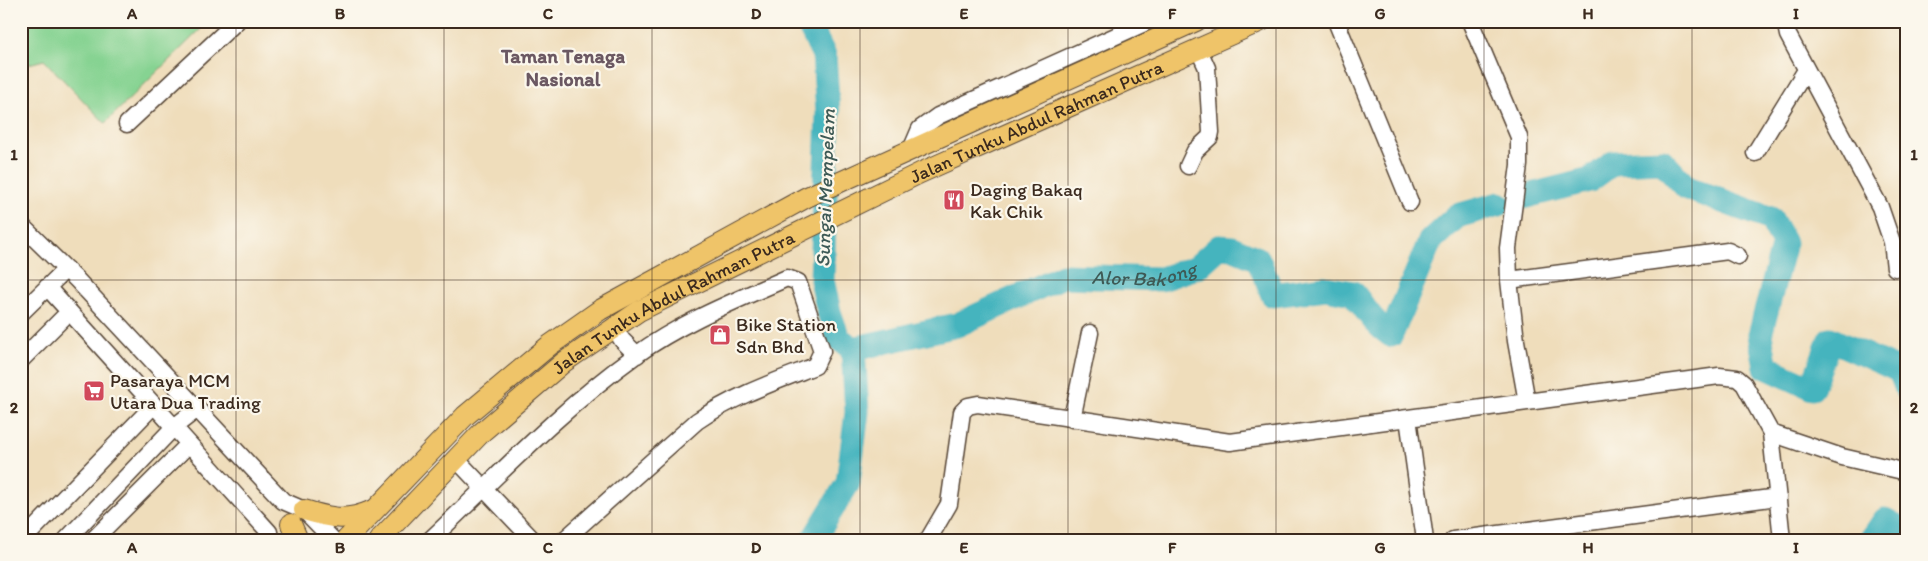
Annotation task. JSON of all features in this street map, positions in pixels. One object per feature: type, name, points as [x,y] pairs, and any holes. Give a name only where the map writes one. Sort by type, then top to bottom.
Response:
[{"type":"main road","name":"Jalan Tunku Abdul Rahman Putra","points":[[379,540],[482,432],[564,362],[639,311],[920,172],[1261,21]]},
{"type":"main road","name":"Jalan Tunku Abdul Rahman Putra","points":[[346,540],[465,416],[550,344],[628,294],[807,197],[1191,22]]},
{"type":"main road","points":[[298,524],[356,517],[372,511]]},
{"type":"street","points":[[127,124],[237,21]]},
{"type":"street","points":[[911,150],[920,129],[938,116],[1149,21]]},
{"type":"street","points":[[1336,21],[1410,202]]},
{"type":"street","points":[[1470,21],[1520,137],[1520,165],[1508,248],[1509,280],[1527,402]]},
{"type":"street","points":[[1785,21],[1788,35],[1880,207],[1892,242],[1895,268]]},
{"type":"street","points":[[1188,166],[1195,151],[1210,137],[1211,132],[1207,68],[1198,48]]},
{"type":"street","points":[[1755,154],[1806,70]]},
{"type":"street","points":[[21,225],[66,269],[283,501],[306,540]]},
{"type":"street","points":[[1509,280],[1728,251],[1738,256]]},
{"type":"street","points":[[21,313],[66,269]]},
{"type":"street","points":[[430,540],[571,407],[636,355],[698,316],[787,278],[798,282],[822,351],[816,366],[719,406],[697,422],[564,540]]},
{"type":"street","points":[[47,287],[269,532],[270,540]]},
{"type":"street","points":[[21,360],[68,312]]},
{"type":"street","points":[[614,327],[622,340],[636,355]]},
{"type":"street","points":[[1072,419],[1090,333]]},
{"type":"street","points":[[928,540],[949,504],[962,412],[968,406],[978,404],[1230,442],[1728,375],[1737,378],[1744,384],[1771,433],[1782,540]]},
{"type":"street","points":[[22,540],[154,406]]},
{"type":"street","points":[[66,540],[174,427],[196,410]]},
{"type":"street","points":[[1408,418],[1425,540]]},
{"type":"street","points":[[1771,433],[1842,457],[1907,472]]},
{"type":"street","points":[[94,540],[189,444]]},
{"type":"street","points":[[456,459],[533,540]]},
{"type":"street","points":[[1453,540],[1778,497]]},
{"type":"street","points":[[298,524],[334,540]]},
{"type":"green space","points":[[21,21],[209,21],[105,123],[44,60],[21,66]]},
{"type":"waterway","name":"Sungai Mempelam","points":[[807,21],[824,55],[828,113],[822,280],[829,312],[838,338],[853,349]]},
{"type":"waterway","name":"Alor Bakong","points":[[1523,197],[1590,180],[1613,163],[1662,161],[1687,188],[1771,219],[1784,243],[1760,335],[1766,367],[1812,388],[1830,339],[1900,371],[1907,389]]},
{"type":"waterway","name":"Alor Bakong","points":[[853,349],[957,325],[1063,276],[1161,279],[1197,267],[1219,247],[1232,248],[1258,259],[1273,295],[1325,288],[1353,293],[1374,321],[1391,335],[1430,241],[1457,216],[1499,204]]},
{"type":"waterway","points":[[813,540],[848,483],[857,412],[853,349]]},
{"type":"waterway","name":"Alor Bakong","points":[[1871,540],[1885,520],[1907,532]]},
{"type":"place","name":"Daging Bakaq Kak Chik","points":[[954,200]]},
{"type":"place","name":"Bike Station Sdn Bhd","points":[[720,335]]},
{"type":"place","name":"Pasaraya MCM Utara Dua Trading","points":[[94,391]]},
{"type":"district","name":"Taman Tenaga Nasional","points":[[563,68]]}]
